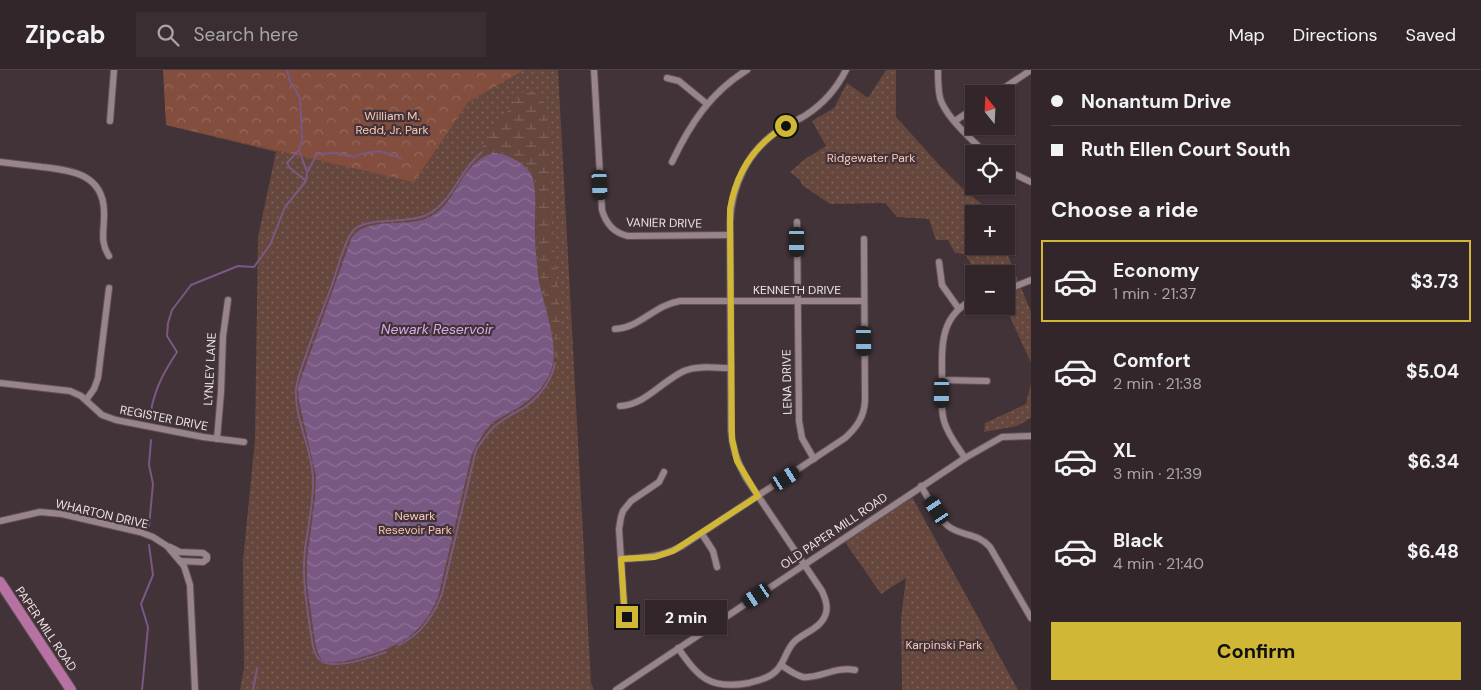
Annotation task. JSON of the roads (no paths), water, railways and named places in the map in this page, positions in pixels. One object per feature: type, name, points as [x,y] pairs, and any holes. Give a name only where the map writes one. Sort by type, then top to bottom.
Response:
[{"type":"main road","name":"PAPER MILL ROAD","points":[[0,582],[71,690]]},
{"type":"street","points":[[110,121],[114,70]]},
{"type":"street","name":"VANIER DRIVE","points":[[594,70],[602,210],[609,226],[617,232],[628,236],[730,235]]},
{"type":"street","points":[[672,162],[684,137],[707,104],[723,88],[747,70]]},
{"type":"street","points":[[678,648],[698,676],[708,684],[734,687],[766,678],[776,671],[781,665],[788,649],[795,641],[816,627],[824,619],[826,613],[826,601],[822,591],[741,470],[733,446],[731,430],[730,235],[732,199],[739,178],[750,159],[770,137],[818,106],[832,92],[846,70]]},
{"type":"street","points":[[938,70],[938,87],[941,100],[949,114],[978,145]]},
{"type":"street","points":[[1009,85],[1031,70]]},
{"type":"street","points":[[667,78],[675,79],[683,84],[707,104]]},
{"type":"street","points":[[955,121],[965,114]]},
{"type":"street","points":[[0,162],[66,170],[84,176],[94,185],[103,202],[102,242],[109,256]]},
{"type":"street","points":[[1015,174],[1031,182]]},
{"type":"street","name":"LENA DRIVE","points":[[797,222],[798,421],[802,438],[814,459]]},
{"type":"street","points":[[621,559],[664,555],[682,546],[814,459],[851,433],[860,422],[865,401],[864,239]]},
{"type":"street","points":[[939,262],[942,285],[959,309]]},
{"type":"street","points":[[1015,286],[1031,280]]},
{"type":"street","points":[[86,400],[94,389],[98,378],[109,288]]},
{"type":"street","name":"LYNLEY LANE","points":[[217,439],[223,336],[228,300]]},
{"type":"street","name":"KENNETH DRIVE","points":[[615,329],[631,326],[672,302],[864,301]]},
{"type":"street","points":[[965,305],[950,319],[944,333],[942,349],[942,406],[945,424],[965,458]]},
{"type":"street","points":[[620,406],[634,403],[685,370],[731,368]]},
{"type":"street","points":[[942,380],[987,381]]},
{"type":"street","name":"REGISTER DRIVE","points":[[0,383],[63,389],[86,400],[96,411],[109,418],[217,439],[244,442]]},
{"type":"street","name":"OLD PAPER MILL ROAD","points":[[616,690],[921,486],[996,439],[1008,436],[1031,436]]},
{"type":"street","points":[[631,623],[624,605],[620,522],[623,511],[631,501],[659,482],[664,472]]},
{"type":"street","points":[[921,486],[941,518],[949,526],[959,532],[982,539],[990,547],[1031,618]]},
{"type":"street","name":"WHARTON DRIVE","points":[[0,521],[40,512],[62,514],[140,532],[153,537],[167,546],[180,561],[188,575],[190,585],[194,690]]},
{"type":"street","points":[[702,534],[714,551],[717,568]]},
{"type":"street","points":[[167,546],[180,552],[203,553],[208,559],[203,562],[180,561]]},
{"type":"street","points":[[781,665],[802,677],[838,669],[855,670]]},
{"type":"water","name":"Newark Reservoir","points":[[493,153],[519,162],[528,170],[533,180],[538,276],[553,338],[554,351],[550,373],[531,398],[491,424],[472,453],[438,597],[425,620],[406,639],[389,648],[341,662],[324,661],[316,648],[307,584],[307,561],[316,476],[299,401],[298,387],[352,237],[360,230],[369,226],[414,222],[435,214],[450,198],[467,172],[482,158]]},
{"type":"waterway","points":[[151,410],[161,380],[177,352],[167,336],[172,310],[191,285],[238,266],[254,267],[270,245],[285,207],[306,181],[307,172],[299,150],[302,138],[300,98],[290,81],[287,70]]},
{"type":"waterway","points":[[299,150],[287,163],[290,168],[305,180]]},
{"type":"waterway","points":[[308,171],[317,154],[336,153],[355,157],[360,154],[380,151],[401,158]]},
{"type":"waterway","points":[[386,652],[353,662],[334,664],[320,660],[314,649],[304,579],[305,549],[313,496],[313,478],[310,456],[300,422],[296,389],[303,363],[343,251],[352,232],[365,224],[407,220],[424,216],[434,211],[449,196],[467,168],[482,152]]},
{"type":"waterway","points":[[399,645],[420,630],[435,609],[442,594],[476,450],[495,426],[525,407],[540,393],[548,382],[555,363]]},
{"type":"waterway","points":[[149,526],[153,484],[149,465],[151,440]]},
{"type":"waterway","points":[[142,690],[148,627],[141,604],[153,575],[149,545]]},
{"type":"waterway","points":[[253,690],[257,669]]},
{"type":"park label","name":"William M. Redd, Jr. Park","points":[[392,123]]},
{"type":"park label","name":"Ridgewater Park","points":[[871,158]]},
{"type":"park label","name":"Newark Resevoir Park","points":[[415,523]]},
{"type":"park label","name":"Karpinski Park","points":[[944,645]]}]
